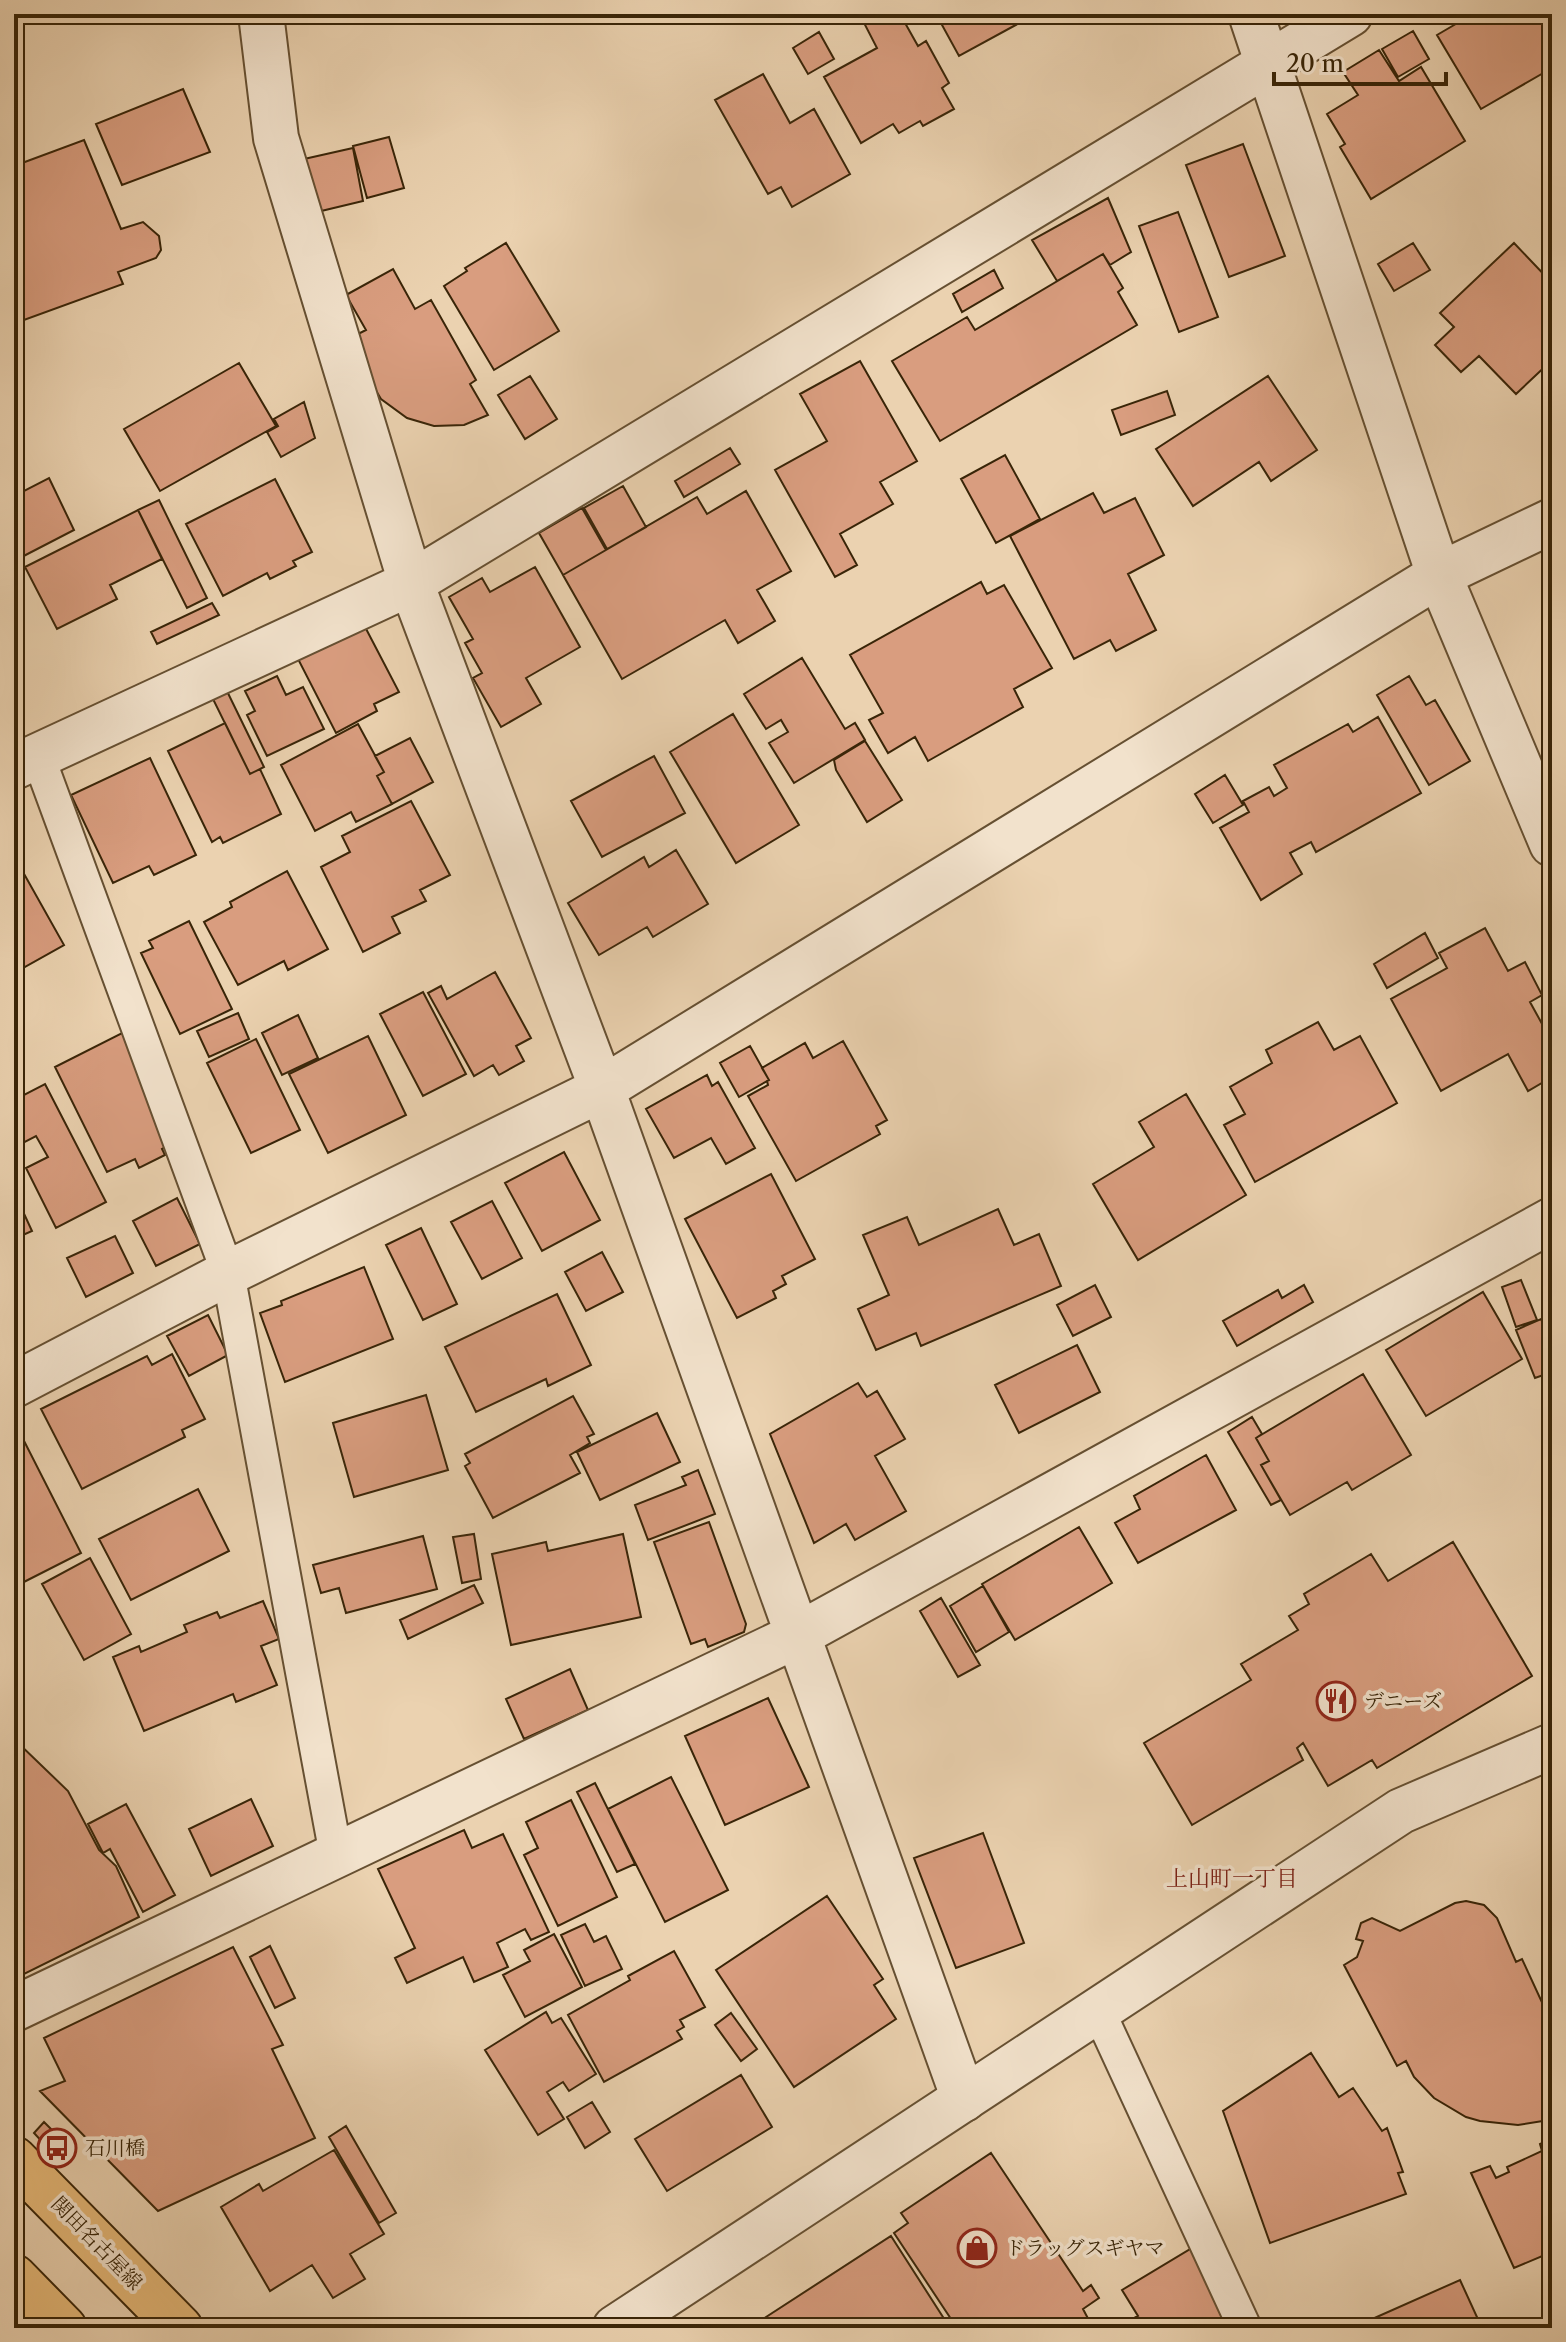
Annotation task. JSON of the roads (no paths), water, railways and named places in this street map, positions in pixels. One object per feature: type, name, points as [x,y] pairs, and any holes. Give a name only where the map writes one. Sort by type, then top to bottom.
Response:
[{"type":"main road","name":"関田名古屋線","points":[[14,2159],[180,2328]]},
{"type":"main road","points":[[14,2277],[64,2328]]},
{"type":"street","points":[[261,14],[276,138],[411,583],[602,1089],[964,2099]]},
{"type":"street","points":[[1251,14],[1439,575],[1552,844]]},
{"type":"street","points":[[26,761],[411,583],[1350,14]]},
{"type":"street","points":[[14,1385],[228,1273],[602,1089],[1439,575],[1552,521]]},
{"type":"street","points":[[14,2009],[798,1635],[1552,1220]]},
{"type":"street","points":[[615,2328],[1401,1811],[1552,1746]]},
{"type":"lane","points":[[26,761],[228,1273],[336,1855]]},
{"type":"lane","points":[[1098,2010],[1245,2328]]},
{"type":"place","name":"デニーズ","points":[[1336,1701]]},
{"type":"place","name":"石川橋","points":[[57,2148]]},
{"type":"place","name":"ドラッグスギヤマ","points":[[977,2248]]},
{"type":"district","name":"上山町一丁目","points":[[1232,1878]]}]
